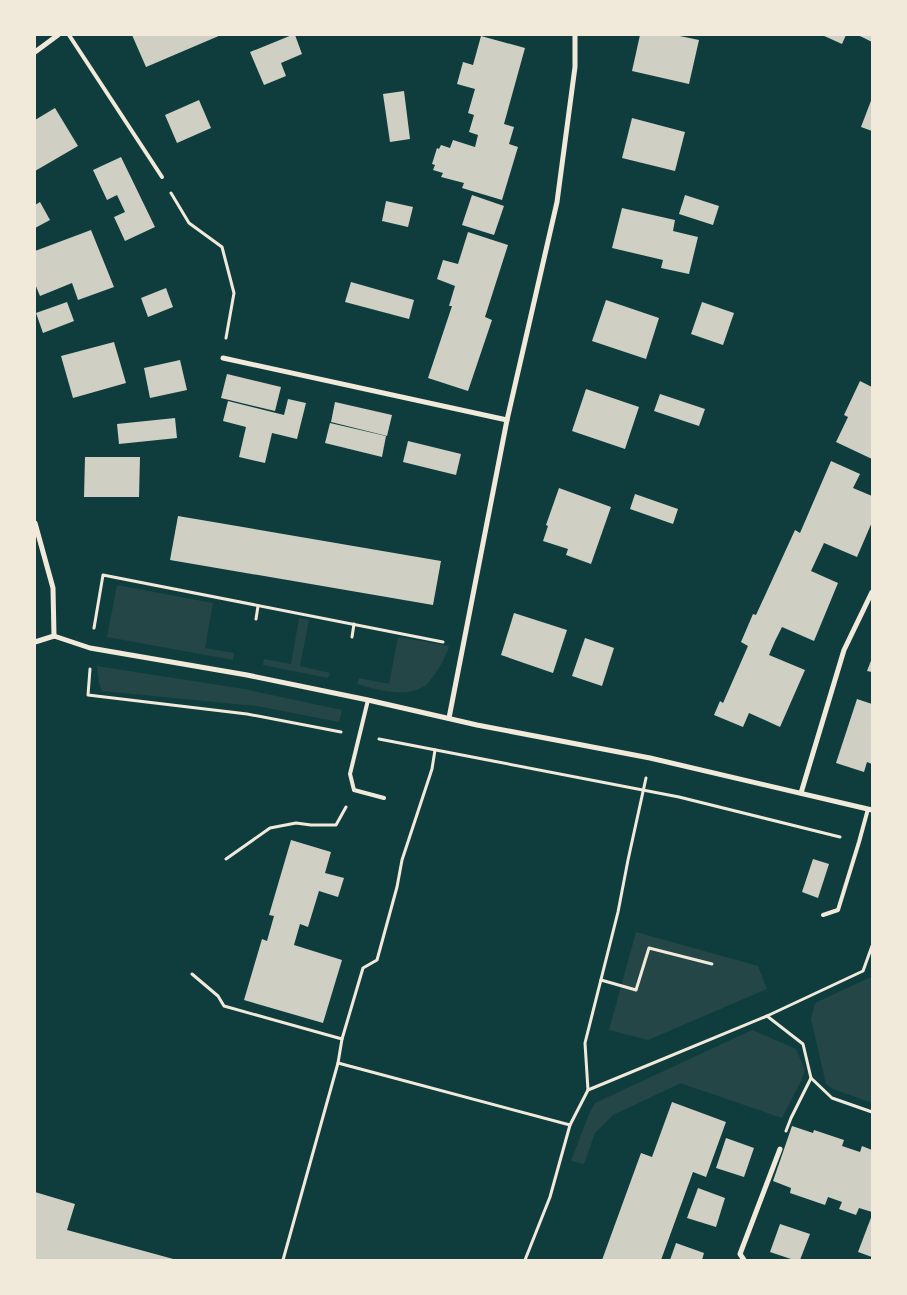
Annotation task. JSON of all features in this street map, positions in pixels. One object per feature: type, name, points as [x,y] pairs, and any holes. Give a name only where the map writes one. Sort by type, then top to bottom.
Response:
[{"type":"street","points":[[35,52],[58,35]]},
{"type":"street","points":[[449,718],[507,420],[557,202],[576,67],[575,35]]},
{"type":"street","points":[[223,358],[507,420]]},
{"type":"street","points":[[35,523],[53,588],[54,636]]},
{"type":"street","points":[[800,793],[844,650],[872,592]]},
{"type":"street","points":[[35,642],[54,636],[90,648],[247,675],[486,727],[650,758],[870,810]]},
{"type":"street","points":[[744,1260],[740,1254],[780,1149]]},
{"type":"lane","points":[[70,35],[162,177]]},
{"type":"lane","points":[[368,700],[350,774],[354,790],[384,798]]},
{"type":"lane","points":[[824,915],[838,910],[870,810]]},
{"type":"path","points":[[162,177],[189,223],[222,247],[234,293],[223,358]]},
{"type":"path","points":[[463,646],[102,575],[90,648],[88,695],[247,714],[688,799],[859,842]]},
{"type":"path","points":[[256,619],[258,606]]},
{"type":"path","points":[[352,636],[354,624]]},
{"type":"path","points":[[283,1260],[338,1063],[342,1039],[362,968],[377,960],[397,887],[402,860],[432,769],[435,750]]},
{"type":"path","points":[[525,1260],[550,1197],[570,1125],[588,1090],[585,1043],[618,912],[650,758]]},
{"type":"path","points":[[226,859],[270,828],[296,823],[336,825],[354,790]]},
{"type":"path","points":[[588,1090],[767,1016],[863,971],[872,946]]},
{"type":"path","points":[[601,980],[636,990],[649,948],[712,964]]},
{"type":"path","points":[[192,974],[218,996],[224,1006],[342,1039]]},
{"type":"path","points":[[767,1016],[804,1044],[811,1078],[832,1098],[872,1112]]},
{"type":"path","points":[[338,1063],[570,1125]]},
{"type":"path","points":[[780,1149],[791,1118],[811,1078]]},
{"type":"shaded area","points":[[117,585],[213,603],[205,648],[234,653],[233,660],[107,637]]},
{"type":"shaded area","points":[[299,618],[309,620],[300,666],[330,673],[328,678],[263,665],[264,659],[291,664]]},
{"type":"shaded area","points":[[398,637],[449,646],[441,664],[428,683],[412,691],[403,692],[384,691],[357,684],[359,678],[389,684]]},
{"type":"shaded area","points":[[97,666],[244,689],[342,710],[339,722],[257,706],[102,691]]},
{"type":"shaded area","points":[[636,932],[758,966],[767,989],[648,1040],[609,1030]]},
{"type":"shaded area","points":[[871,977],[872,1103],[833,1089],[826,1084],[811,1019],[815,1003]]},
{"type":"shaded area","points":[[752,1030],[796,1049],[805,1070],[782,1118],[680,1083],[613,1115],[595,1133],[584,1164],[571,1161],[595,1103]]},
{"type":"building","points":[[132,35],[221,35],[146,67]]},
{"type":"building","points":[[295,35],[302,54],[281,63],[286,76],[264,85],[250,52]]},
{"type":"building","points":[[640,35],[675,35],[699,40],[689,84],[632,71]]},
{"type":"building","points":[[822,35],[846,35],[842,44]]},
{"type":"building","points":[[857,35],[872,35],[872,42],[862,37]]},
{"type":"building","points":[[481,36],[525,48],[504,124],[514,127],[509,144],[518,147],[502,200],[462,188],[464,183],[441,177],[443,173],[433,170],[435,165],[432,164],[437,148],[439,149],[441,145],[450,148],[453,140],[475,147],[478,135],[469,132],[474,115],[468,113],[475,89],[457,84],[463,62],[473,65]]},
{"type":"building","points":[[404,91],[410,139],[390,142],[383,94]]},
{"type":"building","points":[[872,98],[872,131],[861,127]]},
{"type":"building","points":[[199,100],[211,128],[177,143],[165,115]]},
{"type":"building","points":[[55,108],[78,146],[35,171],[35,120]]},
{"type":"building","points":[[632,118],[685,132],[675,171],[622,158]]},
{"type":"building","points":[[121,157],[155,227],[125,241],[114,217],[125,212],[117,195],[107,200],[93,170]]},
{"type":"building","points":[[472,195],[504,206],[494,235],[462,225]]},
{"type":"building","points":[[685,195],[719,206],[713,225],[679,214]]},
{"type":"building","points":[[386,201],[413,207],[408,227],[382,221]]},
{"type":"building","points":[[40,202],[50,220],[35,228],[35,205]]},
{"type":"building","points":[[622,208],[675,220],[673,231],[698,237],[689,274],[661,268],[663,260],[612,248]]},
{"type":"building","points":[[91,230],[114,287],[78,300],[72,283],[40,296],[35,284],[35,251]]},
{"type":"building","points":[[468,232],[508,245],[485,317],[492,320],[468,391],[428,378],[452,306],[449,306],[455,286],[437,279],[443,260],[458,264]]},
{"type":"building","points":[[351,282],[414,300],[409,319],[345,302]]},
{"type":"building","points":[[166,288],[173,307],[148,317],[141,298]]},
{"type":"building","points":[[606,300],[659,318],[646,359],[592,341]]},
{"type":"building","points":[[67,302],[74,321],[43,333],[36,313]]},
{"type":"building","points":[[702,302],[734,313],[723,345],[691,334]]},
{"type":"building","points":[[114,342],[126,383],[73,398],[61,356]]},
{"type":"building","points":[[180,360],[187,390],[150,398],[144,368]]},
{"type":"building","points":[[227,374],[281,387],[275,411],[221,398]]},
{"type":"building","points":[[860,381],[872,387],[872,459],[836,442],[848,417],[844,415]]},
{"type":"building","points":[[586,389],[639,407],[625,449],[572,431]]},
{"type":"building","points":[[660,394],[705,409],[699,426],[654,411]]},
{"type":"building","points":[[288,399],[306,403],[297,439],[272,433],[265,463],[239,457],[246,427],[223,421],[228,401],[284,415]]},
{"type":"building","points":[[335,402],[392,415],[387,436],[331,422]]},
{"type":"building","points":[[175,418],[177,438],[119,444],[117,424]]},
{"type":"building","points":[[330,423],[386,436],[382,457],[325,443]]},
{"type":"building","points":[[408,441],[461,454],[456,475],[403,462]]},
{"type":"building","points":[[85,457],[140,457],[139,497],[84,497]]},
{"type":"building","points":[[831,461],[860,474],[853,488],[872,496],[872,522],[857,557],[824,543],[811,571],[838,583],[814,641],[782,627],[775,641],[769,655],[805,670],[780,727],[749,713],[743,727],[714,715],[720,701],[723,703],[748,646],[741,642],[753,614],[756,615],[795,530],[800,533]]},
{"type":"building","points":[[559,488],[611,507],[591,564],[566,555],[568,549],[543,541],[548,526],[546,525]]},
{"type":"building","points":[[635,494],[678,509],[673,524],[630,509]]},
{"type":"building","points":[[178,516],[441,561],[433,605],[170,560]]},
{"type":"building","points":[[514,613],[567,630],[553,673],[501,655]]},
{"type":"building","points":[[585,638],[614,648],[602,686],[572,676]]},
{"type":"building","points":[[872,658],[872,672],[867,671]]},
{"type":"building","points":[[857,699],[872,704],[872,764],[867,762],[864,772],[836,763]]},
{"type":"building","points":[[291,840],[331,852],[325,873],[344,878],[338,897],[319,891],[308,927],[300,924],[294,945],[342,960],[323,1023],[244,1000],[262,939],[267,941],[274,916],[269,915]]},
{"type":"building","points":[[813,859],[829,864],[818,898],[802,892]]},
{"type":"building","points":[[672,1102],[726,1122],[706,1177],[693,1172],[661,1260],[602,1260],[641,1153],[652,1157]]},
{"type":"building","points":[[792,1126],[813,1133],[814,1130],[844,1140],[842,1146],[860,1152],[862,1146],[872,1150],[872,1212],[859,1208],[856,1215],[839,1209],[842,1202],[828,1197],[825,1205],[790,1193],[791,1188],[773,1181]]},
{"type":"building","points":[[726,1138],[754,1148],[744,1177],[716,1168]]},
{"type":"building","points":[[698,1188],[725,1198],[716,1227],[687,1218]]},
{"type":"building","points":[[35,1192],[75,1204],[67,1230],[177,1260],[35,1260]]},
{"type":"building","points":[[872,1215],[872,1257],[858,1252]]},
{"type":"building","points":[[780,1224],[810,1234],[800,1260],[794,1260],[770,1252]]},
{"type":"building","points":[[676,1243],[704,1253],[702,1260],[670,1260]]}]
